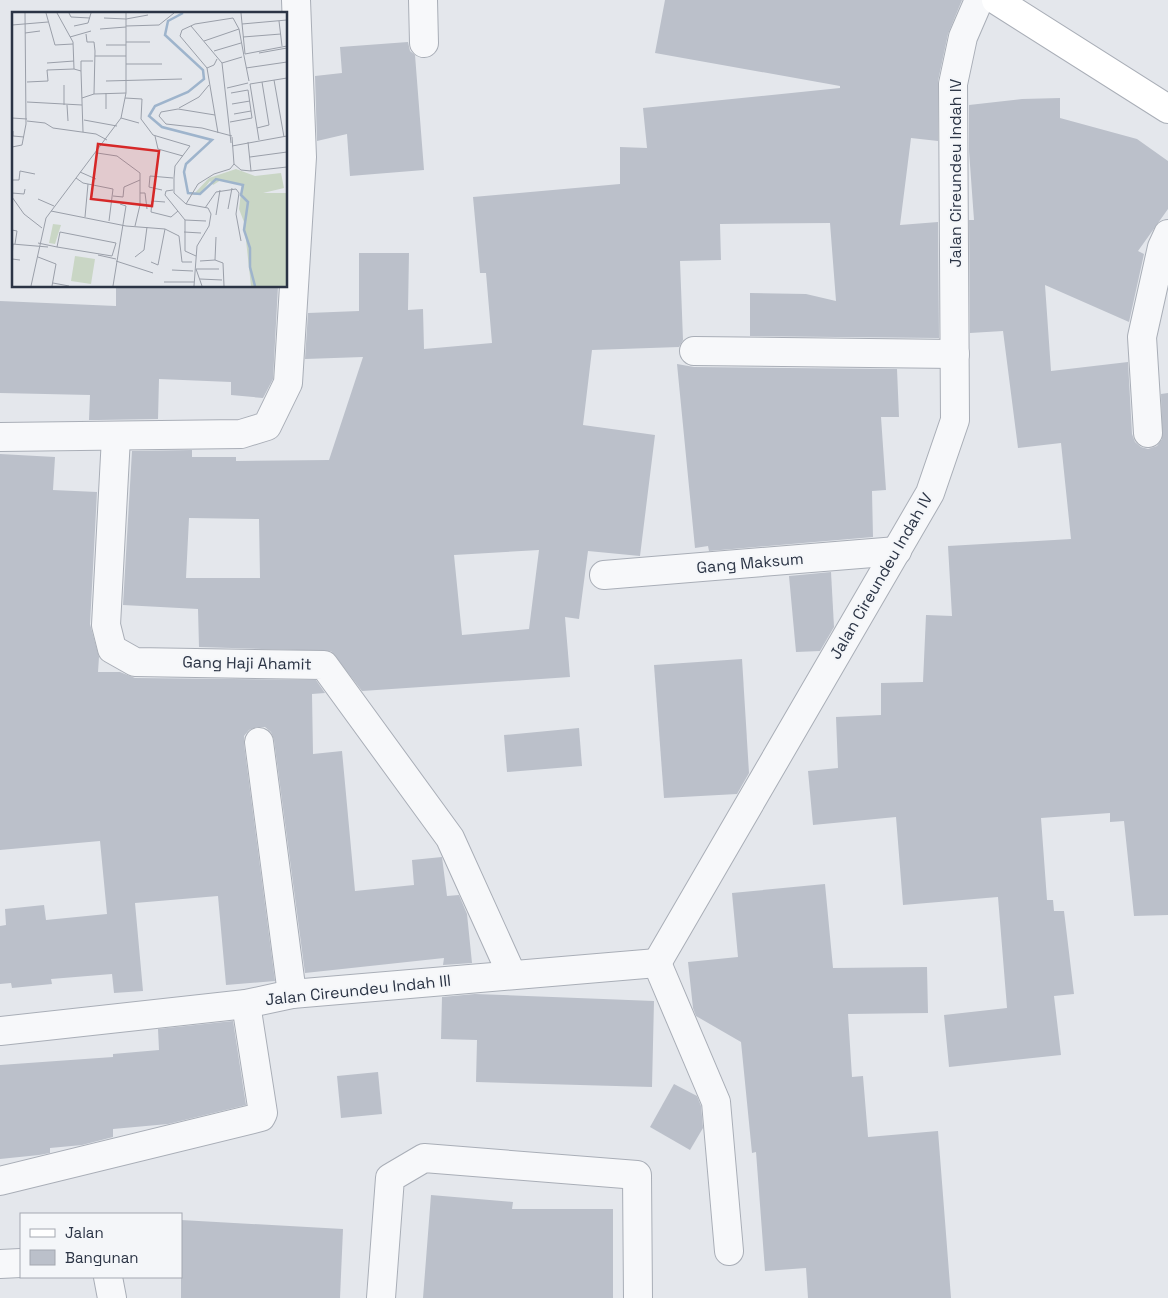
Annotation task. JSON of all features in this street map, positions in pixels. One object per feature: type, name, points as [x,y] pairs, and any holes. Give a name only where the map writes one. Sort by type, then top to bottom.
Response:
[{"type":"main road","points":[[996,0],[1168,109]]},
{"type":"street","points":[[0,437],[240,434],[268,426],[288,383],[302,157],[296,0]]},
{"type":"street","points":[[423,0],[424,44]]},
{"type":"street","name":"Jalan Cireundeu Indah IV","points":[[657,963],[930,493],[955,420],[953,84],[963,37],[979,0]]},
{"type":"street","points":[[1148,433],[1142,337],[1162,247],[1168,234]]},
{"type":"street","points":[[694,351],[955,354]]},
{"type":"street","name":"Gang Haji Ahamit","points":[[116,437],[106,625],[112,649],[135,662],[324,665],[450,838],[512,975]]},
{"type":"street","name":"Gang Maksum","points":[[604,575],[896,552]]},
{"type":"street","points":[[259,742],[292,994]]},
{"type":"street","points":[[657,963],[716,1102],[728,1251]]},
{"type":"street","name":"Jalan Cireundeu Indah III","points":[[0,1031],[246,1004],[292,994],[657,963]]},
{"type":"street","points":[[0,1181],[261,1117],[263,1113],[246,1004]]},
{"type":"street","points":[[381,1298],[390,1178],[424,1158],[637,1175],[638,1298]]},
{"type":"street","points":[[0,1264],[20,1263]]},
{"type":"street","points":[[108,1278],[112,1298]]},
{"type":"building","points":[[665,0],[962,0],[948,34],[938,81],[938,141],[911,138],[900,225],[938,222],[939,338],[750,336],[750,293],[806,294],[836,301],[830,223],[720,224],[721,260],[680,261],[683,340],[679,347],[592,350],[583,425],[655,435],[640,556],[588,551],[579,619],[565,617],[570,677],[362,691],[331,651],[199,647],[198,609],[123,605],[132,451],[192,450],[192,457],[236,457],[236,461],[329,460],[363,357],[305,359],[308,313],[359,311],[359,253],[409,253],[408,310],[423,309],[424,349],[492,343],[486,273],[480,273],[473,197],[620,184],[620,147],[647,148],[643,108],[840,88],[840,86],[655,53]],"holes":[[[189,518],[259,519],[260,578],[186,578]],[[539,550],[529,629],[462,635],[454,555]]]},
{"type":"building","points":[[408,42],[410,51],[415,55],[424,170],[350,176],[347,134],[317,141],[315,76],[342,73],[340,47]]},
{"type":"building","points":[[1060,98],[1060,118],[1137,139],[1168,161],[1168,209],[1138,251],[1144,254],[1129,322],[1045,285],[1051,371],[1128,362],[1132,434],[1135,442],[1141,447],[1148,449],[1157,446],[1162,439],[1161,394],[1168,393],[1168,915],[1134,916],[1124,821],[1110,822],[1110,813],[1041,818],[1047,900],[1053,900],[1054,911],[1064,911],[1074,994],[1054,996],[1061,1055],[949,1067],[944,1015],[1007,1008],[998,897],[903,905],[896,817],[813,825],[808,771],[838,768],[836,717],[881,715],[881,683],[923,682],[926,615],[952,616],[948,546],[1071,539],[1061,443],[1018,448],[1003,331],[970,333],[969,220],[974,220],[969,151],[969,105],[1022,99]]},
{"type":"building","points":[[116,288],[278,288],[273,379],[263,398],[231,395],[231,382],[159,379],[158,419],[89,420],[90,395],[0,393],[0,301],[116,306]]},
{"type":"building","points":[[677,364],[694,367],[897,369],[899,417],[881,417],[886,490],[872,491],[873,537],[709,551],[708,546],[695,548]]},
{"type":"building","points":[[0,454],[55,457],[53,490],[97,492],[90,624],[99,657],[98,672],[120,672],[135,678],[316,680],[325,693],[312,694],[313,754],[342,751],[355,891],[414,885],[412,860],[442,857],[447,896],[459,895],[467,914],[472,963],[443,965],[444,958],[305,973],[274,740],[271,732],[265,727],[257,727],[249,730],[244,736],[244,744],[275,981],[226,985],[218,896],[135,903],[143,991],[114,993],[112,974],[51,979],[52,984],[12,988],[11,983],[0,984],[0,926],[6,925],[5,909],[44,905],[46,920],[107,914],[100,841],[0,850]]},
{"type":"building","points":[[831,572],[834,627],[820,651],[796,652],[789,576]]},
{"type":"building","points":[[742,659],[749,773],[737,794],[664,798],[654,665]]},
{"type":"building","points":[[579,728],[582,766],[507,772],[504,735]]},
{"type":"building","points":[[825,884],[833,968],[927,967],[928,1013],[848,1014],[852,1077],[863,1076],[868,1137],[938,1131],[951,1298],[808,1298],[806,1268],[765,1271],[756,1152],[752,1153],[741,1042],[696,1016],[693,1008],[688,962],[738,957],[732,893]]},
{"type":"building","points":[[475,994],[654,1001],[652,1087],[476,1082],[477,1040],[441,1039],[442,997]]},
{"type":"building","points":[[233,1021],[246,1105],[168,1124],[113,1129],[113,1137],[82,1145],[50,1148],[50,1153],[0,1159],[0,1065],[113,1057],[113,1054],[159,1050],[158,1029]]},
{"type":"building","points":[[378,1072],[382,1114],[341,1118],[337,1076]]},
{"type":"building","points":[[674,1084],[697,1096],[701,1106],[703,1128],[690,1150],[650,1127]]},
{"type":"building","points":[[431,1195],[513,1202],[512,1209],[613,1209],[613,1298],[423,1298]]},
{"type":"building","points":[[182,1220],[343,1229],[340,1298],[181,1298]]}]
